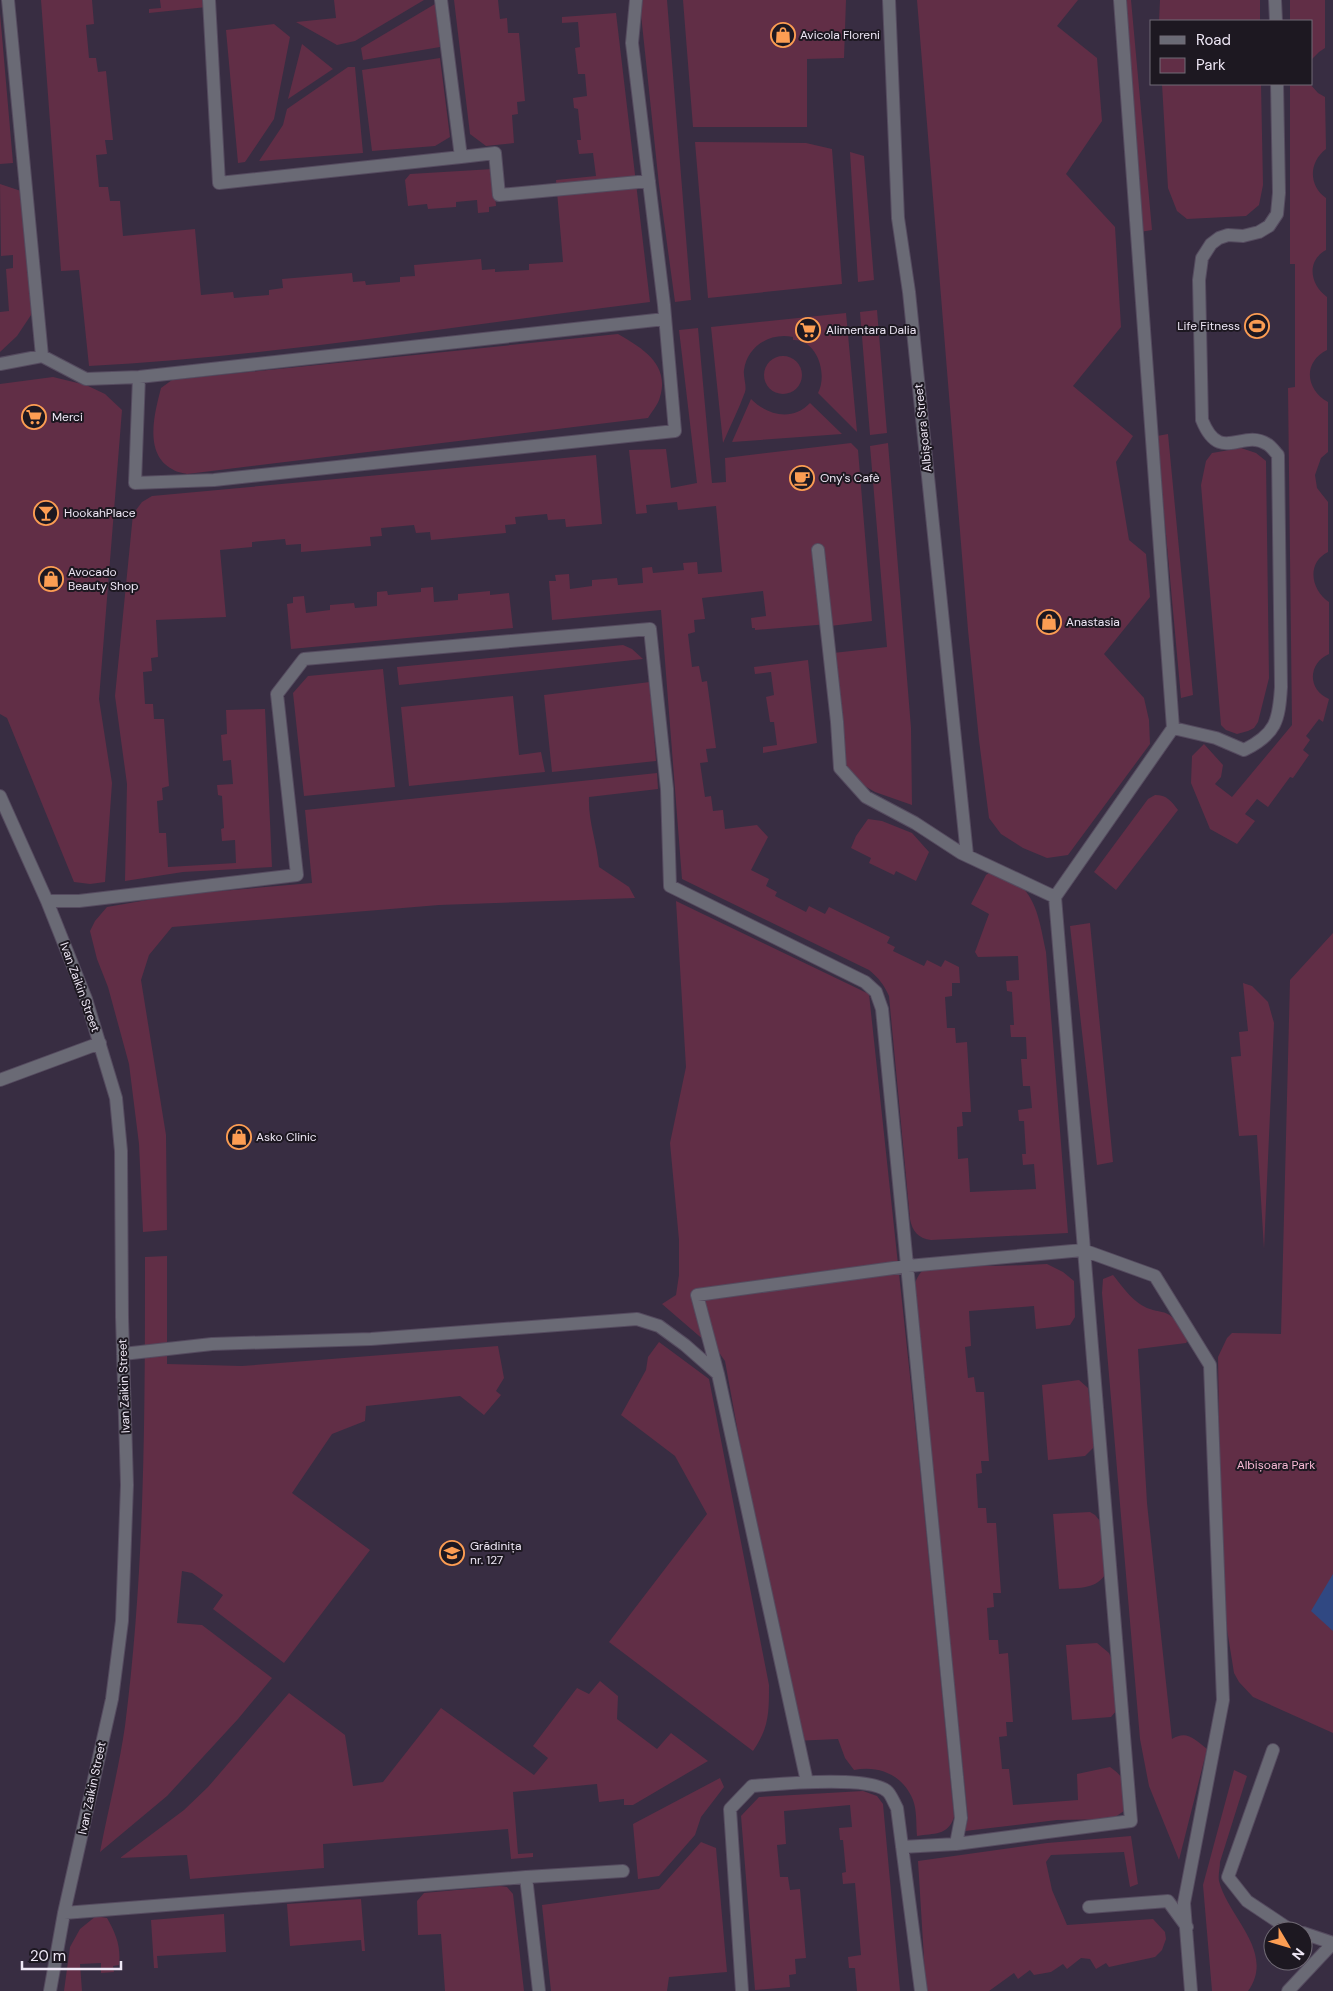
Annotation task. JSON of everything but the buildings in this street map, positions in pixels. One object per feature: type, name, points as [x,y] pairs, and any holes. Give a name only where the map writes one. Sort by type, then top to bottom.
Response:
[{"type":"street","points":[[8,0],[42,356]]},
{"type":"street","points":[[209,0],[219,183],[495,154],[499,195],[649,181]]},
{"type":"street","points":[[441,0],[461,157]]},
{"type":"street","points":[[139,377],[135,483],[214,480],[675,431],[665,319],[632,43],[636,0]]},
{"type":"street","name":"Albișoara Street","points":[[888,0],[898,218],[909,292],[967,855]]},
{"type":"street","points":[[902,1847],[956,1844],[1131,1822],[1055,897],[1173,728],[1120,0]]},
{"type":"street","points":[[1275,0],[1276,20]]},
{"type":"street","points":[[1173,728],[1216,738],[1244,750],[1260,741],[1273,727],[1280,712],[1278,455],[1268,444],[1254,439],[1229,444],[1218,442],[1207,433],[1202,420],[1199,280],[1202,258],[1211,244],[1219,238],[1228,235],[1243,236],[1259,232],[1269,226],[1277,214],[1279,192],[1277,85]]},
{"type":"street","points":[[0,364],[42,356],[86,379],[139,377],[665,319]]},
{"type":"street","points":[[818,550],[837,722],[840,768],[866,797],[914,823],[961,853],[1055,897]]},
{"type":"street","points":[[47,901],[79,901],[297,875],[277,694],[304,660],[650,629],[667,789],[670,886],[865,982],[876,992],[882,1008],[961,1818],[956,1844]]},
{"type":"street","name":"Ivan Zaikin Street","points":[[0,796],[47,901],[86,999],[116,1098],[121,1152],[123,1354],[127,1486],[122,1621],[112,1699],[64,1913],[50,1991]]},
{"type":"street","points":[[0,1080],[100,1044]]},
{"type":"street","points":[[807,1782],[718,1374],[697,1294],[908,1266],[1083,1250],[1155,1276],[1210,1365],[1223,1700],[1184,1903],[1191,1991]]},
{"type":"street","points":[[123,1354],[212,1344],[371,1339],[637,1319],[659,1326],[685,1345],[718,1374]]},
{"type":"street","points":[[1273,1750],[1228,1878],[1247,1901],[1277,1921]]},
{"type":"street","points":[[742,1991],[730,1809],[752,1786],[807,1782],[868,1784],[887,1791],[897,1808],[921,1991]]},
{"type":"street","points":[[64,1913],[623,1871]]},
{"type":"street","points":[[526,1877],[539,1991]]},
{"type":"street","points":[[1089,1907],[1168,1901],[1186,1927]]},
{"type":"street","points":[[1288,1991],[1333,1943],[1313,1937]]},
{"type":"green space","points":[[41,0],[92,0],[94,24],[86,25],[89,58],[96,58],[98,72],[106,71],[113,140],[105,140],[107,154],[96,155],[99,187],[108,187],[110,201],[120,201],[123,236],[195,229],[201,295],[233,292],[234,298],[269,295],[269,290],[283,288],[282,279],[352,273],[353,282],[365,281],[366,285],[400,282],[400,277],[415,276],[414,265],[481,259],[482,270],[495,269],[495,272],[529,270],[529,264],[563,262],[556,180],[596,176],[593,153],[579,154],[577,140],[581,140],[578,109],[574,108],[573,98],[587,96],[585,74],[578,74],[575,48],[580,47],[578,22],[562,23],[562,17],[616,13],[650,302],[370,339],[230,355],[89,366],[79,270],[61,271]]},
{"type":"green space","points":[[160,0],[206,0],[207,7],[149,13],[149,9],[161,8]]},
{"type":"green space","points":[[334,0],[424,0],[355,41],[337,45],[296,22],[336,18]]},
{"type":"green space","points":[[454,0],[498,0],[500,19],[507,18],[508,33],[519,33],[525,101],[517,102],[518,114],[512,115],[514,143],[486,146],[470,134]]},
{"type":"green space","points":[[642,0],[667,0],[691,300],[675,302],[659,185],[640,5]]},
{"type":"green space","points":[[683,0],[846,0],[844,58],[807,59],[807,127],[693,127]]},
{"type":"green space","points":[[917,0],[1078,0],[1057,26],[1097,58],[1102,121],[1066,174],[1115,227],[1121,327],[1073,386],[1133,436],[1116,462],[1129,540],[1146,554],[1150,597],[1104,654],[1144,698],[1149,720],[1150,744],[1068,855],[1047,858],[1023,848],[1001,834],[989,818],[968,630]]},
{"type":"green space","points":[[1122,0],[1131,0],[1152,230],[1140,232]]},
{"type":"green space","points":[[1160,0],[1260,0],[1260,20],[1159,20]]},
{"type":"green space","points":[[1290,0],[1325,0],[1325,48],[1313,58],[1313,20],[1290,20]]},
{"type":"green space","points":[[435,4],[440,47],[363,60],[361,48]]},
{"type":"green space","points":[[0,13],[13,163],[0,164]]},
{"type":"green space","points":[[274,24],[290,37],[274,119],[245,162],[238,163],[226,30]]},
{"type":"green space","points":[[302,44],[333,69],[288,99]]},
{"type":"green space","points":[[440,58],[450,137],[435,146],[372,151],[362,70]]},
{"type":"green space","points":[[348,67],[355,67],[363,153],[259,161],[283,125],[287,109]]},
{"type":"green space","points":[[1162,85],[1261,85],[1263,185],[1259,205],[1246,216],[1187,219],[1177,211],[1168,188]]},
{"type":"green space","points":[[1290,85],[1311,85],[1325,97],[1326,149],[1316,160],[1313,174],[1316,187],[1326,198],[1326,250],[1315,260],[1313,273],[1317,286],[1327,297],[1327,350],[1314,361],[1310,376],[1315,390],[1320,397],[1328,402],[1328,452],[1321,458],[1315,475],[1317,488],[1328,502],[1328,552],[1316,563],[1314,577],[1318,591],[1329,602],[1329,654],[1317,664],[1313,676],[1317,689],[1329,699],[1323,722],[1319,719],[1306,736],[1310,740],[1303,750],[1309,755],[1293,778],[1290,777],[1268,807],[1257,799],[1245,814],[1255,821],[1237,844],[1210,829],[1191,783],[1192,756],[1204,744],[1223,765],[1221,777],[1215,784],[1232,797],[1292,725],[1288,388],[1295,387],[1295,264],[1290,264]]},
{"type":"green space","points":[[695,142],[806,143],[832,149],[842,284],[708,298]]},
{"type":"green space","points":[[850,152],[864,156],[874,280],[858,282]]},
{"type":"green space","points":[[493,169],[496,206],[489,207],[489,212],[478,213],[477,200],[456,202],[456,207],[428,209],[427,204],[408,206],[405,180],[410,174]]},
{"type":"green space","points":[[0,184],[30,194],[39,291],[31,315],[17,336],[0,352],[0,312],[9,311],[6,269],[13,268],[13,255],[1,256]]},
{"type":"green space","points":[[877,310],[887,433],[870,435],[860,312]]},
{"type":"green space","points":[[846,313],[857,432],[818,393],[822,377],[821,368],[814,351],[801,341],[785,336],[769,339],[761,343],[750,354],[746,361],[744,373],[745,392],[723,443],[711,327]]},
{"type":"green space","points":[[698,328],[712,483],[726,482],[725,458],[851,443],[858,450],[872,621],[830,626],[829,624],[755,630],[755,628],[752,628],[751,618],[766,616],[763,591],[702,598],[705,619],[694,620],[695,632],[688,634],[692,667],[699,666],[702,682],[707,681],[716,748],[706,749],[708,762],[700,763],[705,797],[711,796],[713,811],[723,810],[725,829],[757,825],[768,837],[751,870],[769,879],[766,886],[777,892],[775,896],[806,912],[809,906],[825,914],[829,907],[890,937],[887,943],[895,947],[893,951],[924,966],[927,960],[941,967],[945,960],[959,967],[960,983],[952,983],[952,996],[945,997],[947,1028],[955,1028],[956,1043],[967,1042],[971,1112],[962,1112],[963,1126],[957,1127],[958,1159],[968,1158],[970,1192],[1036,1189],[1034,1164],[1023,1165],[1022,1154],[1026,1154],[1024,1121],[1019,1121],[1018,1110],[1032,1108],[1030,1086],[1023,1086],[1021,1059],[1027,1059],[1026,1037],[1011,1037],[1010,1025],[1014,1025],[1012,992],[1007,991],[1006,981],[1019,980],[1018,956],[978,957],[975,952],[989,914],[971,904],[986,875],[992,871],[1006,876],[1026,891],[1037,913],[1046,952],[1068,1233],[931,1240],[917,1234],[912,1227],[910,1219],[889,996],[883,985],[869,970],[682,879],[661,610],[552,620],[549,581],[556,581],[555,575],[569,574],[570,589],[592,586],[592,580],[617,578],[618,585],[643,583],[642,568],[652,567],[653,573],[684,570],[683,563],[697,562],[698,574],[722,572],[716,506],[678,510],[677,502],[646,505],[647,513],[636,514],[629,450],[666,449],[671,488],[697,483],[679,330]]},
{"type":"green space","points":[[618,334],[652,358],[661,375],[660,397],[648,418],[187,474],[174,470],[163,462],[157,453],[154,443],[154,420],[161,388],[172,380]]},
{"type":"green space","points":[[783,356],[797,361],[802,375],[797,389],[783,394],[769,389],[764,375],[769,361]]},
{"type":"green space","points":[[53,377],[86,385],[105,394],[122,410],[99,699],[112,783],[105,882],[90,884],[74,882],[7,718],[0,714],[0,384]]},
{"type":"green space","points":[[751,399],[764,409],[780,414],[795,413],[810,403],[842,434],[732,442]]},
{"type":"green space","points":[[1168,434],[1193,695],[1181,698],[1157,436]]},
{"type":"green space","points":[[888,443],[911,728],[912,805],[875,792],[844,774],[833,653],[887,647],[870,446]]},
{"type":"green space","points":[[1241,448],[1256,453],[1266,461],[1269,678],[1258,722],[1254,728],[1237,734],[1226,730],[1221,725],[1201,485],[1206,461],[1212,453]]},
{"type":"green space","points":[[596,455],[602,524],[566,527],[565,519],[548,520],[547,514],[515,517],[516,524],[505,525],[506,533],[431,540],[430,532],[416,533],[414,525],[381,528],[382,536],[370,537],[371,546],[301,552],[301,544],[286,545],[285,539],[252,542],[252,547],[220,550],[226,617],[156,620],[158,657],[151,658],[152,671],[143,672],[145,704],[153,704],[154,719],[164,719],[169,786],[162,788],[163,800],[157,801],[159,833],[166,833],[168,867],[236,863],[235,840],[222,841],[221,829],[224,828],[222,796],[218,795],[217,785],[233,784],[231,760],[223,761],[221,735],[227,734],[226,710],[265,709],[272,867],[183,872],[125,881],[127,784],[115,696],[133,514],[142,502],[152,496]]},
{"type":"green space","points":[[433,587],[434,602],[458,600],[458,594],[490,591],[490,595],[509,593],[513,628],[291,649],[287,604],[293,603],[293,597],[304,596],[306,613],[330,610],[330,605],[354,603],[355,608],[377,606],[377,592],[387,591],[388,595],[421,592],[421,588]]},
{"type":"green space","points":[[623,645],[632,649],[643,659],[399,685],[397,667]]},
{"type":"green space","points":[[808,660],[817,743],[763,753],[763,747],[777,745],[774,722],[770,722],[766,697],[774,695],[771,672],[755,674],[754,667]]},
{"type":"green space","points":[[383,669],[395,787],[304,796],[293,693],[308,676]]},
{"type":"green space","points":[[650,682],[656,761],[552,772],[544,695]]},
{"type":"green space","points":[[513,696],[519,755],[541,752],[545,772],[409,786],[401,707]]},
{"type":"green space","points":[[657,773],[658,789],[589,797],[590,815],[599,867],[629,887],[635,898],[439,905],[172,927],[149,955],[141,980],[166,1135],[167,1230],[143,1232],[139,1144],[129,1064],[108,987],[97,959],[90,931],[95,921],[107,907],[176,895],[312,883],[305,810]]},
{"type":"green space","points":[[1155,795],[1166,797],[1178,810],[1116,890],[1094,872],[1148,799]]},
{"type":"green space","points":[[868,819],[882,821],[912,833],[929,852],[916,881],[896,871],[894,875],[869,863],[871,858],[851,848],[856,836]]},
{"type":"green space","points":[[676,901],[869,994],[919,1460],[954,1817],[948,1828],[935,1834],[917,1836],[916,1813],[909,1791],[897,1778],[889,1774],[872,1769],[854,1770],[845,1758],[838,1739],[794,1741],[725,1361],[720,1354],[662,1304],[676,1295],[679,1275],[679,1240],[670,1143],[686,1067]]},
{"type":"green space","points":[[1090,923],[1113,1162],[1097,1165],[1070,926]]},
{"type":"green space","name":"Albișoara Park","points":[[1333,933],[1333,1733],[1253,1697],[1239,1682],[1234,1673],[1222,1598],[1218,1357],[1227,1338],[1232,1333],[1281,1334],[1290,980]]},
{"type":"green space","points":[[1243,983],[1252,986],[1268,1002],[1274,1023],[1264,1249],[1257,1135],[1239,1136],[1231,1057],[1241,1056],[1239,1032],[1248,1031]]},
{"type":"green space","points":[[167,1256],[167,1364],[242,1366],[498,1346],[504,1378],[496,1391],[501,1395],[484,1415],[460,1396],[366,1406],[365,1421],[332,1434],[292,1493],[370,1550],[284,1663],[213,1609],[223,1595],[192,1573],[182,1571],[177,1623],[202,1625],[272,1678],[238,1719],[167,1796],[100,1852],[125,1726],[137,1609],[144,1433],[145,1257]]},
{"type":"green space","points":[[1047,1264],[1063,1272],[1074,1281],[1075,1317],[1070,1325],[1036,1329],[1034,1306],[969,1311],[971,1346],[965,1347],[968,1378],[974,1377],[976,1392],[984,1392],[989,1461],[981,1461],[982,1473],[976,1474],[978,1508],[986,1508],[987,1523],[996,1523],[1001,1593],[993,1593],[994,1607],[987,1608],[989,1640],[998,1640],[999,1654],[1008,1653],[1013,1722],[1006,1722],[1007,1736],[999,1737],[1002,1769],[1009,1769],[1013,1805],[1078,1800],[1077,1774],[1110,1767],[1124,1781],[1126,1791],[1124,1811],[1112,1819],[1057,1820],[965,1831],[968,1818],[914,1285],[922,1271],[933,1265],[993,1266]]},
{"type":"green space","points":[[1113,1275],[1129,1295],[1144,1307],[1172,1317],[1189,1339],[1186,1343],[1138,1349],[1147,1503],[1172,1739],[1182,1735],[1190,1737],[1207,1749],[1179,1860],[1149,1786],[1140,1739],[1102,1293],[1103,1279]]},
{"type":"green space","points":[[659,1342],[709,1379],[769,1685],[767,1720],[762,1735],[753,1751],[609,1642],[707,1514],[675,1456],[621,1415],[646,1370],[648,1357]]},
{"type":"green space","points":[[1079,1380],[1088,1388],[1094,1436],[1093,1448],[1085,1456],[1048,1460],[1042,1385]]},
{"type":"green space","points":[[1090,1512],[1100,1521],[1105,1575],[1101,1580],[1090,1586],[1059,1589],[1053,1514]]},
{"type":"green space","points":[[1097,1643],[1109,1653],[1112,1660],[1117,1710],[1111,1717],[1072,1720],[1066,1645]]},
{"type":"green space","points":[[600,1681],[618,1696],[617,1719],[657,1749],[671,1733],[708,1761],[633,1805],[624,1805],[624,1799],[599,1802],[597,1784],[513,1792],[518,1854],[533,1853],[533,1857],[511,1859],[508,1829],[323,1844],[324,1868],[190,1879],[187,1855],[120,1858],[184,1810],[208,1787],[289,1693],[345,1735],[353,1786],[383,1782],[441,1708],[534,1775],[548,1758],[533,1746],[577,1688],[589,1694]]},
{"type":"green space","points":[[1234,1770],[1247,1776],[1220,1862],[1219,1881],[1231,1908],[1254,1949],[1257,1962],[1255,1977],[1248,1991],[1212,1991],[1203,1885]]},
{"type":"green space","points":[[720,1778],[724,1787],[701,1817],[695,1835],[659,1876],[638,1879],[633,1824]]},
{"type":"green space","points":[[863,1791],[877,1796],[883,1804],[900,1991],[857,1991],[855,1968],[849,1968],[848,1957],[861,1955],[855,1883],[843,1884],[842,1873],[846,1872],[843,1840],[840,1840],[839,1828],[852,1827],[850,1805],[784,1811],[786,1844],[777,1845],[780,1877],[788,1877],[790,1890],[800,1889],[806,1958],[795,1959],[796,1974],[789,1975],[790,1987],[755,1990],[741,1816],[759,1797]]},
{"type":"green space","points":[[1131,1836],[1138,1884],[1130,1887],[1124,1852],[1051,1855],[1046,1862],[1052,1890],[1067,1925],[1153,1919],[1165,1932],[1166,1939],[1162,1950],[1155,1957],[1109,1967],[1106,1963],[1096,1969],[1090,1959],[1081,1958],[1067,1969],[1063,1964],[1051,1972],[1034,1975],[1030,1970],[1018,1979],[1014,1973],[989,1991],[926,1991],[918,1861],[1047,1843]]},
{"type":"green space","points":[[701,1842],[716,1848],[727,1972],[669,1977],[667,1991],[551,1991],[542,1905],[659,1889]]},
{"type":"green space","points":[[500,1886],[507,1887],[513,1894],[524,1991],[445,1991],[441,1934],[418,1935],[417,1901],[424,1893]]},
{"type":"green space","points":[[361,1899],[365,1951],[362,1951],[361,1940],[290,1946],[287,1904]]},
{"type":"green space","points":[[224,1914],[226,1952],[157,1956],[158,1968],[154,1968],[151,1920]]},
{"type":"green space","points":[[96,1916],[107,1918],[113,1929],[118,1946],[119,1965],[113,1966],[114,1972],[101,1973],[101,1963],[80,1964],[82,1991],[64,1991],[70,1947],[80,1929]]},
{"type":"water","points":[[1333,1574],[1333,1631],[1311,1611]]},
{"type":"place","name":"Avicola Floreni","points":[[783,35]]},
{"type":"place","name":"Life Fitness","points":[[1257,326]]},
{"type":"place","name":"Alimentara Dalia","points":[[808,330]]},
{"type":"place","name":"Merci","points":[[34,417]]},
{"type":"place","name":"Ony's Cafè","points":[[802,478]]},
{"type":"place","name":"HookahPlace","points":[[46,513]]},
{"type":"place","name":"Avocado Beauty Shop","points":[[51,579]]},
{"type":"place","name":"Anastasia","points":[[1049,622]]},
{"type":"place","name":"Asko Clinic","points":[[239,1137]]},
{"type":"place","name":"Grădinița nr. 127","points":[[452,1553]]}]
